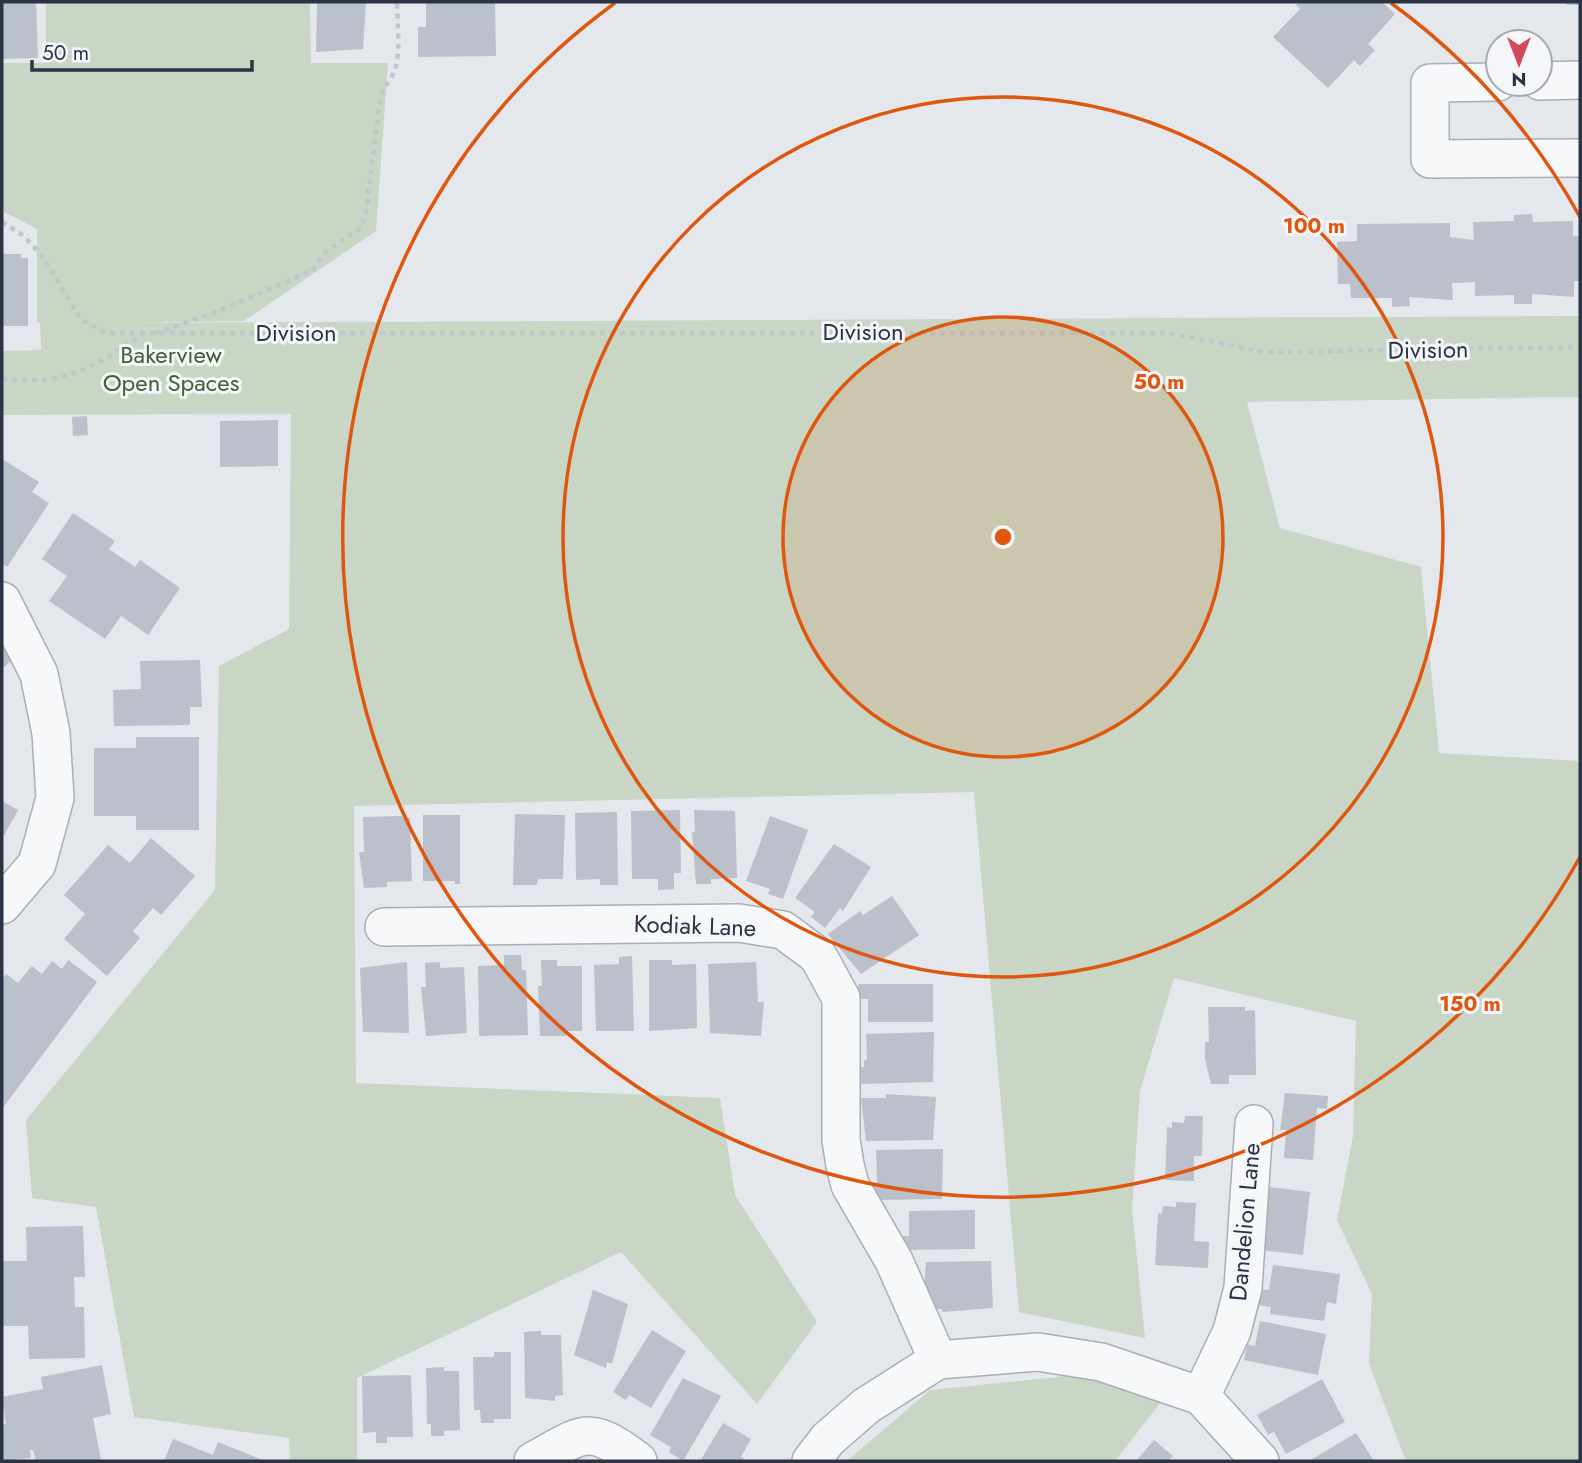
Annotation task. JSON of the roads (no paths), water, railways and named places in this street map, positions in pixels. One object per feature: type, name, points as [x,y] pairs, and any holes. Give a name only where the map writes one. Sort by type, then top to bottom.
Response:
[{"type":"street","points":[[1554,81],[1580,80]]},
{"type":"street","points":[[1484,82],[1430,83],[1430,159],[1580,158]]},
{"type":"street","points":[[2,601],[40,674],[51,733],[55,798],[37,864],[2,905]]},
{"type":"street","name":"Kodiak Lane","points":[[384,927],[739,923],[783,930],[818,956],[841,998],[841,1140],[850,1185],[894,1261],[938,1360]]},
{"type":"street","name":"Dandelion Lane","points":[[1201,1396],[1232,1331],[1243,1288],[1254,1124]]},
{"type":"street","points":[[811,1461],[828,1438],[866,1406],[938,1360],[1038,1352],[1101,1362],[1201,1396],[1260,1461]]},
{"type":"street","points":[[533,1461],[582,1434],[608,1438],[638,1461]]},
{"type":"park label","name":"Bakerview Open Spaces","points":[[171,369]]}]
